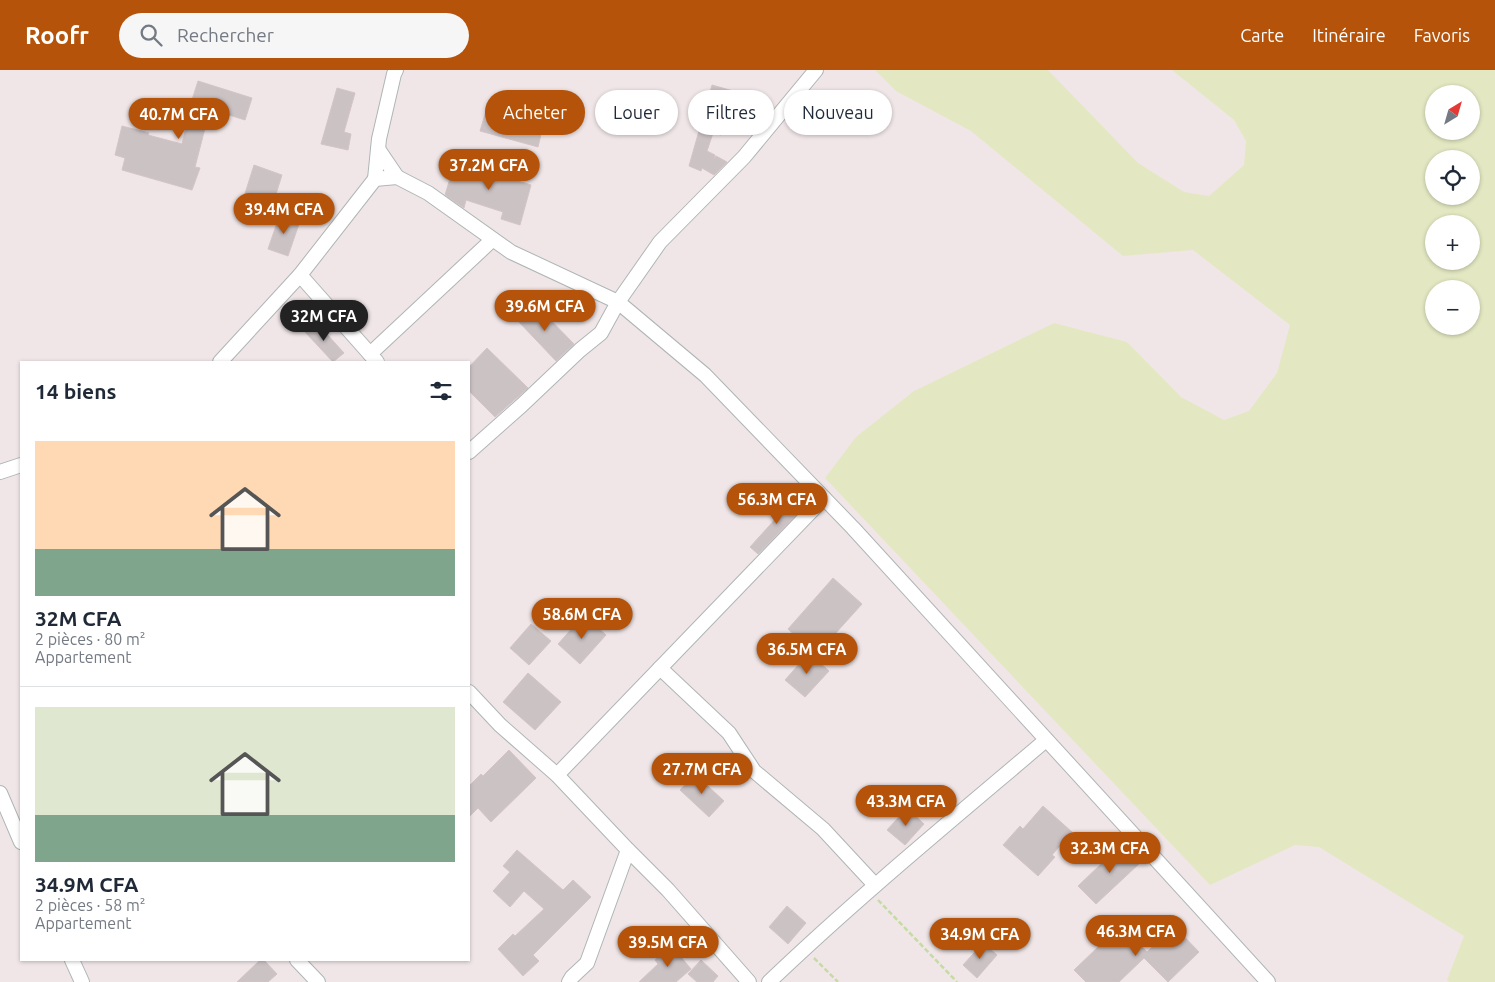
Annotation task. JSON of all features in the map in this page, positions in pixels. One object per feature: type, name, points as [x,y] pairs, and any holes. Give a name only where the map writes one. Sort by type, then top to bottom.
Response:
[{"type":"street","points":[[221,361],[300,275],[375,180],[378,149],[396,70]]},
{"type":"street","points":[[470,451],[601,333],[618,302],[660,242],[744,157],[816,70]]},
{"type":"street","points":[[378,149],[396,178]]},
{"type":"street","points":[[375,180],[396,178],[428,193],[511,252],[618,302],[706,376],[824,498],[1268,982]]},
{"type":"street","points":[[300,275],[374,358],[492,240]]},
{"type":"street","points":[[0,472],[20,465]]},
{"type":"street","points":[[557,775],[824,498]]},
{"type":"street","points":[[660,668],[729,733],[754,771],[823,829],[872,888]]},
{"type":"street","points":[[470,693],[500,725],[557,775],[668,890],[749,982]]},
{"type":"street","points":[[769,982],[804,948],[872,888],[1046,740]]},
{"type":"street","points":[[0,793],[20,840]]},
{"type":"street","points":[[569,982],[587,963],[628,850]]},
{"type":"street","points":[[72,961],[82,982]]},
{"type":"street","points":[[298,961],[318,982]]},
{"type":"path","points":[[872,888],[956,982]]},
{"type":"path","points":[[804,948],[838,982]]},
{"type":"green space","points":[[875,70],[1048,70],[1138,163],[1184,192],[1209,196],[1244,165],[1246,141],[1234,120],[1172,70],[1495,70],[1495,982],[1449,982],[1447,980],[1464,936],[1319,847],[1295,845],[1210,885],[825,478],[856,437],[914,391],[1054,323],[1127,342],[1181,397],[1224,420],[1249,411],[1277,373],[1290,325],[1193,250],[1123,256],[971,131],[896,91]]},
{"type":"building","points":[[198,81],[252,98],[245,120],[210,109],[195,167],[200,168],[192,190],[122,170],[125,158],[115,155],[122,126],[182,144]]},
{"type":"building","points":[[712,85],[730,90],[711,90]]},
{"type":"building","points":[[337,88],[355,93],[344,132],[351,134],[348,150],[321,144]]},
{"type":"building","points":[[485,114],[485,132],[480,131]]},
{"type":"building","points":[[494,135],[541,135],[538,147]]},
{"type":"building","points":[[698,135],[712,135],[707,151],[715,155],[714,159],[716,156],[727,162],[714,175],[702,168],[701,171],[689,166]]},
{"type":"building","points":[[455,162],[483,170],[484,167],[512,177],[511,179],[531,185],[520,225],[501,219],[503,212],[466,200],[464,208],[445,195]]},
{"type":"building","points":[[254,165],[282,175],[270,213],[242,203]]},
{"type":"building","points":[[280,214],[300,221],[288,256],[268,249]]},
{"type":"building","points":[[534,303],[574,344],[556,361],[517,320]]},
{"type":"building","points":[[316,322],[344,353],[332,361],[305,332]]},
{"type":"building","points":[[487,348],[528,388],[495,417],[470,392],[470,366]]},
{"type":"building","points":[[788,498],[801,510],[758,554],[750,547],[778,516],[774,513]]},
{"type":"building","points":[[833,578],[862,604],[816,655],[788,629]]},
{"type":"building","points":[[584,615],[606,635],[580,664],[558,644]]},
{"type":"building","points":[[531,624],[551,641],[529,665],[510,648]]},
{"type":"building","points":[[809,653],[829,671],[805,697],[785,680]]},
{"type":"building","points":[[528,673],[561,702],[535,730],[503,702]]},
{"type":"building","points":[[509,750],[536,778],[491,822],[478,808],[470,816],[470,785],[481,774],[483,776]]},
{"type":"building","points":[[695,774],[724,801],[709,817],[680,790]]},
{"type":"building","points":[[1043,806],[1072,832],[1052,855],[1055,857],[1038,876],[1003,845],[1020,826],[1023,829]]},
{"type":"building","points":[[907,808],[924,824],[905,845],[887,830]]},
{"type":"building","points":[[1123,843],[1141,862],[1096,904],[1078,886]]},
{"type":"building","points":[[517,850],[563,890],[573,880],[591,897],[533,955],[539,961],[523,976],[498,949],[544,909],[524,891],[510,907],[493,891],[510,872],[503,866]]},
{"type":"building","points":[[787,906],[806,923],[788,944],[769,927]]},
{"type":"building","points":[[1121,925],[1147,952],[1174,926],[1199,952],[1168,982],[1144,958],[1119,982],[1086,982],[1074,970]]},
{"type":"building","points":[[983,943],[997,955],[977,978],[963,965]]},
{"type":"building","points":[[671,945],[691,969],[676,982],[639,982],[658,964],[655,960]]},
{"type":"building","points":[[701,960],[718,976],[713,982],[697,982],[688,974]]},
{"type":"building","points":[[259,961],[265,961],[277,974],[268,982],[237,982]]}]
